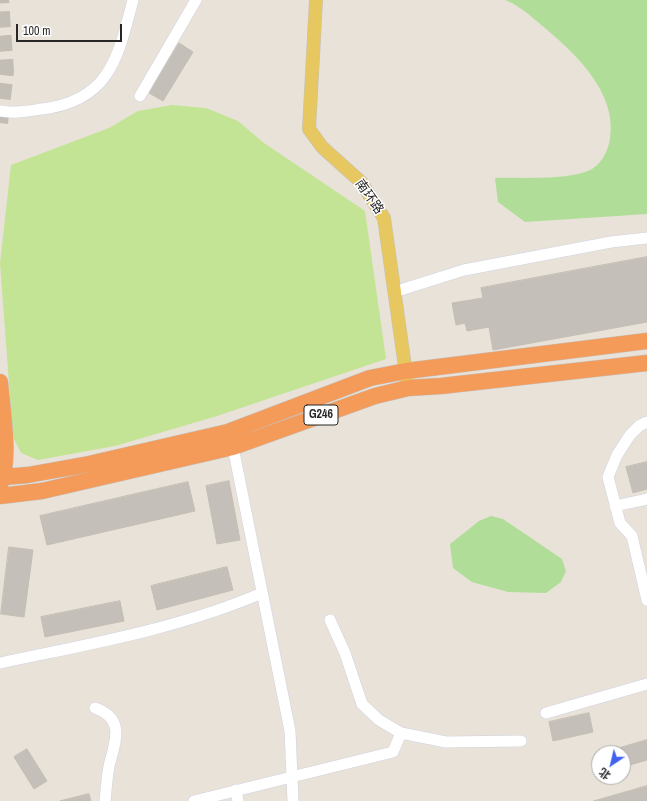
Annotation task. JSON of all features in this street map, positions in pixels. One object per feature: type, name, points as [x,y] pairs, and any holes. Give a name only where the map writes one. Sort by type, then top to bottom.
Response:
[{"type":"highway","name":"G246","points":[[0,382],[6,461],[1,480],[89,464],[228,432],[370,378],[406,371],[647,341]]},
{"type":"highway","name":"G246","points":[[0,496],[42,491],[233,447],[375,396],[408,388],[441,386],[647,363]]},
{"type":"main road","name":"南环路","points":[[316,0],[309,129],[322,147],[361,182],[384,218],[408,388]]},
{"type":"street","points":[[0,111],[11,113],[61,107],[86,96],[106,76],[119,52],[132,0]]},
{"type":"street","points":[[140,96],[196,0]]},
{"type":"street","points":[[394,292],[464,270],[611,242],[647,238]]},
{"type":"street","points":[[647,422],[639,426],[630,435],[617,455],[608,477],[620,523],[632,536],[646,588],[647,600]]},
{"type":"street","points":[[233,447],[290,732],[293,801]]},
{"type":"street","points":[[615,506],[647,499]]},
{"type":"street","points":[[0,663],[127,637],[213,612],[262,593]]},
{"type":"street","points":[[330,620],[345,653],[362,704],[379,720],[401,733],[446,742],[521,741]]},
{"type":"street","points":[[546,713],[647,684]]},
{"type":"street","points":[[95,708],[110,716],[116,732],[105,801]]},
{"type":"street","points":[[194,801],[237,796],[292,776],[393,752],[401,733]]},
{"type":"green space","points":[[505,0],[647,0],[647,214],[525,222],[498,202],[495,178],[558,177],[583,173],[592,169],[602,159],[608,147],[611,122],[607,105],[600,89],[579,60],[532,17],[519,7]]},
{"type":"green space","points":[[172,105],[206,108],[238,121],[264,143],[365,211],[386,359],[217,416],[115,446],[38,460],[21,453],[13,437],[0,263],[11,165],[109,128],[138,111]]},
{"type":"green space","points":[[491,516],[503,519],[562,559],[566,571],[561,582],[546,593],[508,592],[472,582],[453,568],[450,544],[479,521]]},
{"type":"building","points":[[179,43],[193,52],[163,101],[149,93]]},
{"type":"building","points":[[647,257],[647,322],[493,350],[489,327],[467,331],[465,323],[456,325],[452,303],[483,298],[481,288]]},
{"type":"building","points":[[647,462],[647,489],[633,493],[626,467]]},
{"type":"building","points":[[229,481],[240,540],[217,544],[206,486]]},
{"type":"building","points":[[188,482],[195,511],[47,545],[40,516]]},
{"type":"building","points":[[9,547],[33,550],[24,617],[1,614]]},
{"type":"building","points":[[227,567],[233,590],[157,610],[151,586]]},
{"type":"building","points":[[120,601],[124,621],[45,637],[41,617]]},
{"type":"building","points":[[589,713],[593,732],[553,741],[549,722]]},
{"type":"building","points":[[647,740],[647,760],[631,765],[631,745],[630,745]]},
{"type":"building","points":[[27,749],[47,781],[34,789],[14,757]]},
{"type":"building","points":[[647,786],[647,801],[594,801]]},
{"type":"building","points":[[89,794],[91,801],[60,801]]},
{"type":"tunnel","points":[[0,123],[6,71],[1,0]]}]
